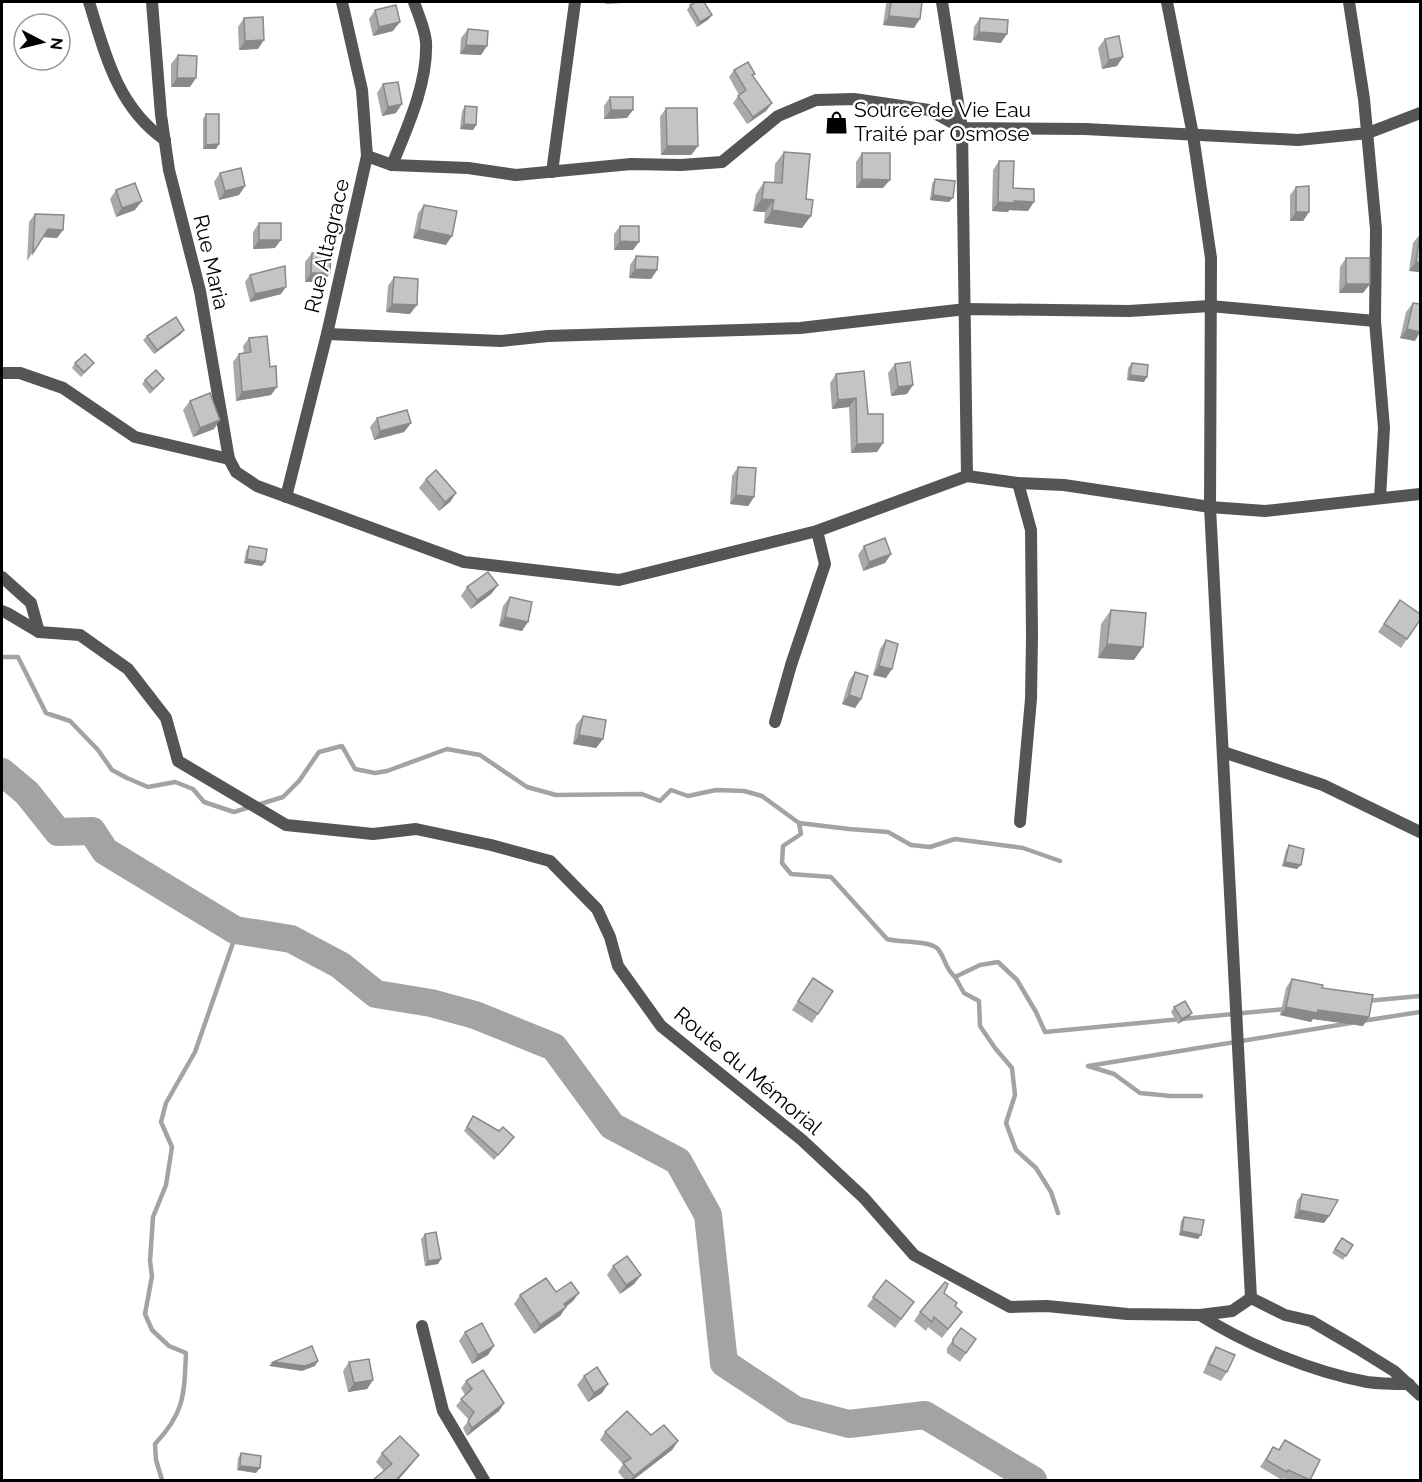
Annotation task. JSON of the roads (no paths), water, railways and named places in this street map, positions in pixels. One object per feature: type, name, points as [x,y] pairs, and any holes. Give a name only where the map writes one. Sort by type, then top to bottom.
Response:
[{"type":"street","points":[[89,2],[103,52],[128,104],[154,133],[165,140]]},
{"type":"street","name":"Rue Maria","points":[[152,2],[169,170],[200,291],[229,459]]},
{"type":"street","name":"Rue Altagrace","points":[[286,497],[327,334],[367,156],[362,90],[342,2]]},
{"type":"street","points":[[392,165],[412,116],[425,64],[426,40],[414,2]]},
{"type":"street","points":[[552,172],[575,2]]},
{"type":"street","points":[[942,2],[962,128],[967,476]]},
{"type":"street","points":[[1167,2],[1192,135],[1211,258],[1210,507],[1251,1298],[1285,1315],[1311,1321],[1394,1371],[1420,1395]]},
{"type":"street","points":[[1349,2],[1368,133],[1376,229],[1375,321],[1384,428],[1380,498]]},
{"type":"street","points":[[367,156],[392,165],[468,168],[516,175],[631,164],[681,165],[722,162],[778,116],[816,100],[854,99],[929,110],[962,128],[1085,129],[1298,140],[1368,133],[1420,113]]},
{"type":"street","points":[[327,334],[501,341],[548,336],[800,328],[966,309],[1129,311],[1210,306],[1375,321]]},
{"type":"street","points":[[2,374],[20,373],[63,388],[135,437],[229,459],[236,472],[257,486],[464,562],[619,580],[817,531],[967,476],[1018,483],[1064,485],[1210,507],[1265,511],[1420,494]]},
{"type":"street","points":[[1018,483],[1031,530],[1032,637],[1031,699],[1020,822]]},
{"type":"street","points":[[775,722],[791,665],[825,564],[817,531]]},
{"type":"street","points":[[2,577],[31,603],[39,632]]},
{"type":"street","name":"Route du Mémorial","points":[[2,611],[39,632],[80,635],[128,669],[166,718],[178,761],[286,825],[373,834],[416,829],[491,845],[550,861],[597,909],[610,937],[618,966],[661,1026],[802,1140],[864,1198],[914,1255],[1010,1307],[1047,1306],[1127,1314],[1200,1315],[1232,1311],[1251,1298]]},
{"type":"street","points":[[1223,752],[1323,785],[1420,832]]},
{"type":"street","points":[[1200,1315],[1229,1333],[1333,1374],[1370,1382],[1409,1384]]},
{"type":"street","points":[[422,1326],[443,1411],[484,1480]]},
{"type":"waterway","points":[[2,657],[18,657],[46,713],[70,721],[98,750],[112,770],[148,787],[175,782],[193,789],[204,802],[234,812],[283,797],[299,781],[319,752],[342,746],[355,769],[375,773],[387,771],[447,749],[480,755],[527,787],[556,795],[642,794],[660,801],[671,790],[688,796],[716,790],[744,791],[762,796],[799,823],[801,834],[783,846],[782,863],[791,874],[831,877],[887,939],[934,946],[941,953],[955,977],[980,965],[998,962],[1017,980],[1045,1032],[1286,1009]]},
{"type":"waterway","points":[[2,772],[27,793],[58,832],[92,831],[105,851],[235,930],[291,939],[340,965],[376,994],[431,1003],[475,1015],[554,1047],[612,1126],[678,1161],[708,1215],[724,1363],[795,1410],[849,1424],[925,1415],[1033,1480]]},
{"type":"waterway","points":[[799,823],[888,832],[911,845],[930,847],[955,839],[1023,848],[1060,861]]},
{"type":"waterway","points":[[162,1480],[156,1460],[155,1444],[172,1422],[181,1402],[186,1353],[169,1346],[152,1330],[145,1314],[152,1276],[150,1261],[153,1217],[166,1185],[172,1147],[161,1122],[166,1103],[195,1052],[233,943],[235,930]]},
{"type":"waterway","points":[[955,977],[964,993],[979,1001],[980,1026],[1012,1068],[1015,1095],[1006,1123],[1016,1150],[1036,1168],[1051,1192],[1058,1213]]},
{"type":"waterway","points":[[1366,1001],[1420,996]]},
{"type":"waterway","points":[[1362,1021],[1420,1012]]},
{"type":"waterway","points":[[1201,1096],[1140,1093],[1114,1074],[1088,1066],[1351,1023]]},
{"type":"place","name":"Source de Vie Eau Traité par Osmose","points":[[836,122]]}]
